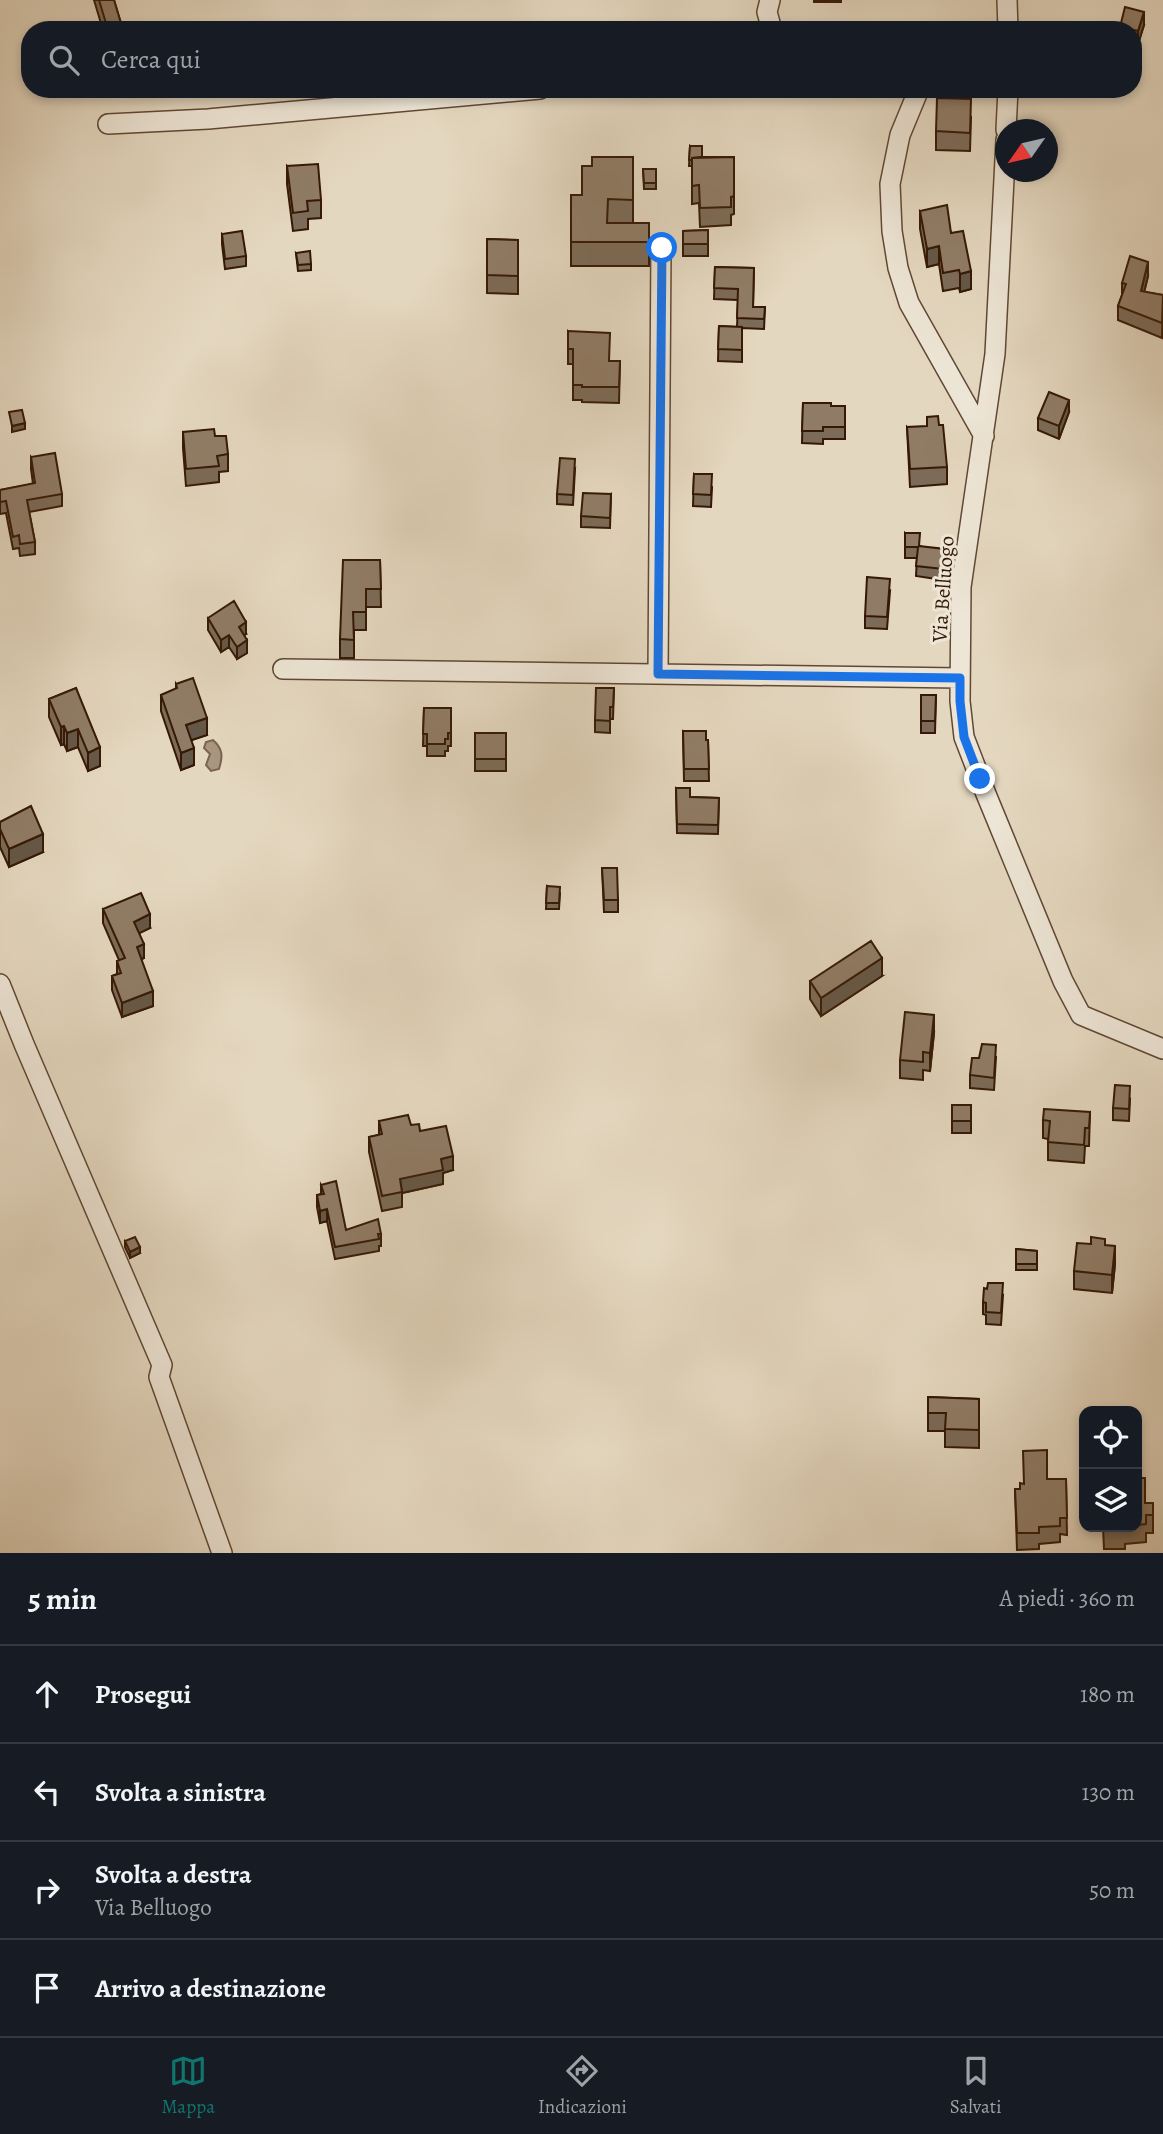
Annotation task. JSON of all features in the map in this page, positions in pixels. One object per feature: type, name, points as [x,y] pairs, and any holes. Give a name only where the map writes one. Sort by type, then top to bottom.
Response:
[{"type":"street","points":[[770,0],[767,12],[770,21]]},
{"type":"street","points":[[1007,0],[1007,21]]},
{"type":"street","points":[[108,124],[208,119],[440,98]]},
{"type":"street","points":[[915,98],[900,135],[890,184],[892,230],[898,268],[909,303],[984,436]]},
{"type":"street","points":[[1007,119],[1008,98]]},
{"type":"street","name":"Via Belluogo","points":[[1004,182],[995,354],[961,587],[960,701],[964,737],[1069,992],[1082,1014],[1163,1049]]},
{"type":"street","points":[[658,674],[662,248]]},
{"type":"street","points":[[283,669],[960,678]]},
{"type":"street","points":[[0,984],[162,1365],[159,1377],[222,1553]]},
{"type":"shaded area","points":[[213,740],[219,746],[221,756],[219,769],[211,771],[206,765],[210,754],[204,748],[206,742]]},
{"type":"building","points":[[99,0],[114,0],[120,21],[105,21]]},
{"type":"building","points":[[1125,7],[1144,12],[1141,21],[1122,21]]},
{"type":"building","points":[[937,98],[971,99],[970,133],[936,131]]},
{"type":"building","points":[[690,146],[702,146],[702,157],[689,160]]},
{"type":"building","points":[[592,157],[633,157],[633,200],[608,199],[607,223],[649,223],[649,242],[571,242],[571,195],[582,195],[582,166],[592,166]]},
{"type":"building","points":[[734,157],[734,196],[731,197],[731,207],[700,208],[699,185],[692,186],[692,158]]},
{"type":"building","points":[[318,164],[321,200],[307,201],[308,211],[293,213],[287,166]]},
{"type":"building","points":[[643,169],[656,169],[656,183],[644,183]]},
{"type":"building","points":[[947,205],[951,233],[963,231],[971,271],[960,274],[959,270],[943,273],[939,246],[927,249],[920,211]]},
{"type":"building","points":[[708,230],[708,244],[683,244],[683,231]]},
{"type":"building","points":[[242,231],[246,256],[225,259],[222,234]]},
{"type":"building","points":[[487,239],[518,240],[518,276],[487,275]]},
{"type":"building","points":[[310,251],[311,264],[298,265],[296,253]]},
{"type":"building","points":[[1130,256],[1148,262],[1141,291],[1163,295],[1162,323],[1118,306],[1126,284],[1122,283]]},
{"type":"building","points":[[715,267],[754,268],[753,307],[765,307],[764,319],[737,318],[738,289],[714,288]]},
{"type":"building","points":[[719,326],[742,327],[742,350],[718,349]]},
{"type":"building","points":[[568,331],[610,333],[609,361],[620,361],[619,387],[573,385],[573,349],[568,349]]},
{"type":"building","points":[[1049,392],[1069,400],[1059,426],[1038,418]]},
{"type":"building","points":[[803,403],[845,406],[845,427],[802,431]]},
{"type":"building","points":[[22,410],[25,423],[12,426],[9,412]]},
{"type":"building","points":[[938,416],[939,425],[943,425],[947,467],[910,469],[907,427],[927,426],[927,417]]},
{"type":"building","points":[[214,429],[215,436],[226,436],[228,454],[217,456],[219,466],[186,469],[183,432]]},
{"type":"building","points":[[55,453],[62,494],[27,500],[35,542],[20,544],[19,535],[13,537],[6,501],[0,502],[0,490],[35,483],[31,457]]},
{"type":"building","points":[[560,458],[575,459],[573,495],[557,494]]},
{"type":"building","points":[[694,474],[712,474],[711,495],[693,494]]},
{"type":"building","points":[[583,493],[611,494],[610,518],[581,516]]},
{"type":"building","points":[[905,533],[920,533],[919,546],[945,549],[943,569],[916,566],[918,547],[905,547]]},
{"type":"building","points":[[343,560],[380,560],[381,589],[366,589],[366,612],[353,612],[354,640],[340,639]]},
{"type":"building","points":[[867,577],[890,579],[887,617],[865,616]]},
{"type":"building","points":[[234,601],[246,622],[239,627],[247,640],[237,647],[229,635],[221,640],[208,618]]},
{"type":"building","points":[[193,678],[207,718],[186,725],[194,748],[181,753],[161,695],[177,688],[176,684]]},
{"type":"building","points":[[76,688],[100,747],[88,753],[78,729],[67,733],[64,726],[61,727],[49,699]]},
{"type":"building","points":[[596,688],[614,688],[610,721],[595,720]]},
{"type":"building","points":[[921,695],[936,695],[935,721],[921,721]]},
{"type":"building","points":[[424,708],[451,708],[451,733],[448,733],[445,744],[427,744],[427,734],[423,734]]},
{"type":"building","points":[[683,731],[706,731],[709,769],[684,769]]},
{"type":"building","points":[[475,733],[506,733],[506,759],[475,759]]},
{"type":"building","points":[[676,788],[690,788],[690,797],[719,798],[718,825],[677,824]]},
{"type":"building","points":[[31,806],[43,834],[9,849],[0,829],[0,822]]},
{"type":"building","points":[[602,868],[617,868],[618,900],[604,900]]},
{"type":"building","points":[[547,886],[560,887],[559,903],[546,903]]},
{"type":"building","points":[[141,893],[150,914],[134,922],[144,944],[137,947],[153,991],[122,1003],[112,976],[121,973],[117,961],[125,958],[103,909]]},
{"type":"building","points":[[871,941],[882,958],[821,998],[810,981]]},
{"type":"building","points":[[905,1012],[934,1015],[930,1053],[923,1052],[923,1062],[900,1060]]},
{"type":"building","points":[[982,1044],[996,1045],[994,1078],[970,1075],[972,1058],[979,1058]]},
{"type":"building","points":[[1115,1085],[1130,1086],[1129,1109],[1113,1108]]},
{"type":"building","points":[[952,1105],[971,1105],[971,1121],[952,1121]]},
{"type":"building","points":[[1044,1109],[1090,1112],[1084,1145],[1048,1142],[1050,1121],[1043,1120]]},
{"type":"building","points":[[408,1115],[411,1125],[419,1124],[420,1131],[446,1126],[453,1156],[441,1159],[443,1170],[400,1179],[402,1192],[382,1196],[369,1137],[382,1134],[379,1121]]},
{"type":"building","points":[[336,1181],[346,1230],[378,1219],[381,1234],[378,1234],[379,1239],[335,1247],[327,1209],[320,1211],[317,1195],[324,1194],[321,1185]]},
{"type":"building","points":[[135,1237],[140,1247],[130,1252],[125,1241]]},
{"type":"building","points":[[1091,1237],[1105,1239],[1105,1245],[1115,1246],[1112,1275],[1074,1271],[1077,1243],[1091,1244]]},
{"type":"building","points":[[1016,1249],[1037,1251],[1037,1264],[1016,1264]]},
{"type":"building","points":[[988,1283],[1003,1283],[1001,1313],[986,1312],[986,1303],[983,1302],[984,1288],[987,1289]]},
{"type":"building","points":[[928,1397],[979,1399],[979,1430],[945,1429],[946,1413],[928,1413]]},
{"type":"building","points":[[1047,1450],[1047,1479],[1066,1479],[1067,1518],[1060,1518],[1060,1526],[1039,1527],[1039,1533],[1017,1533],[1015,1489],[1020,1489],[1020,1483],[1024,1484],[1023,1451]]},
{"type":"building","points":[[1142,1478],[1145,1478],[1145,1503],[1153,1503],[1153,1515],[1146,1515],[1146,1524],[1142,1524]]},
{"type":"route","points":[[662,248],[658,674],[960,678],[964,737],[980,779]]}]
